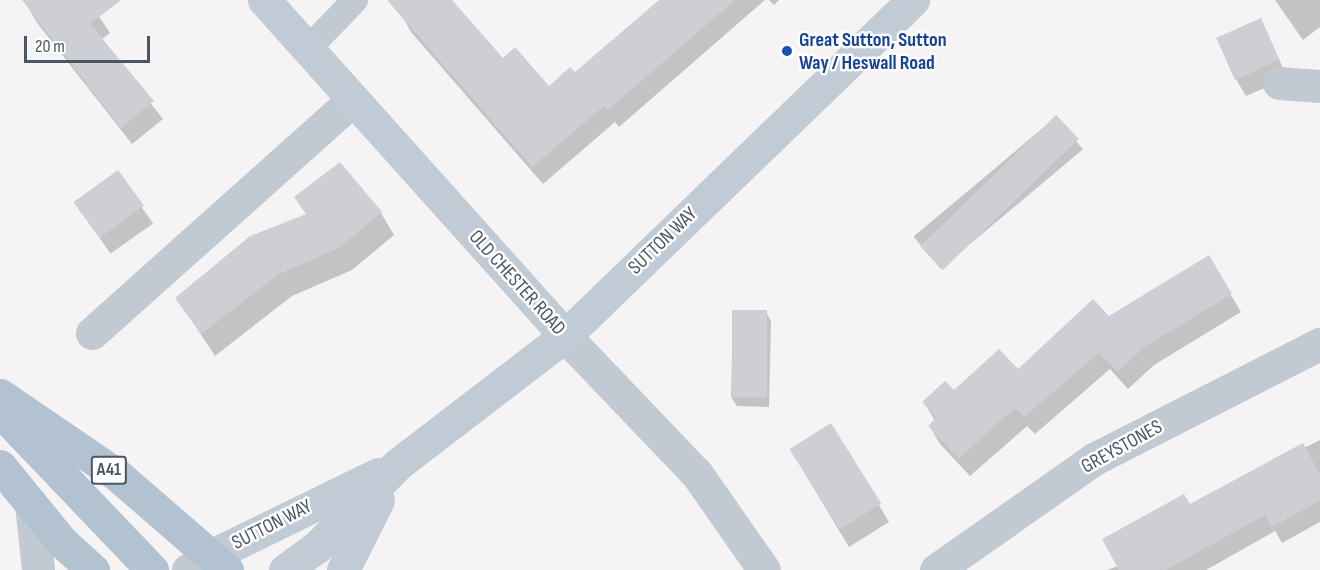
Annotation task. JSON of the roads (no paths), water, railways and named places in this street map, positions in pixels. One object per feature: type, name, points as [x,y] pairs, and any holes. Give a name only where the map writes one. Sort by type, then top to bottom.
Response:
[{"type":"main road","name":"OLD CHESTER ROAD","points":[[264,0],[565,336]]},
{"type":"main road","name":"SUTTON WAY","points":[[285,570],[317,547],[398,464],[565,336],[912,0]]},
{"type":"main road","name":"A41","points":[[0,395],[116,474],[209,567]]},
{"type":"main road","name":"A41","points":[[0,410],[152,570]]},
{"type":"main road","name":"SUTTON WAY","points":[[209,567],[398,464]]},
{"type":"main road","name":"SUTTON WAY","points":[[343,570],[398,464]]},
{"type":"main road","points":[[0,466],[62,542],[93,570]]},
{"type":"street","points":[[1279,83],[1320,86]]},
{"type":"street","points":[[92,333],[353,100]]},
{"type":"street","name":"OLD CHESTER ROAD","points":[[565,336],[697,474],[764,570]]},
{"type":"street","name":"GREYSTONES","points":[[936,570],[1094,459],[1320,344]]},
{"type":"street","points":[[31,504],[38,570]]},
{"type":"lane","points":[[308,49],[355,0]]},
{"type":"place","name":"Great Sutton, Sutton Way / Heswall Road","points":[[787,51]]}]
